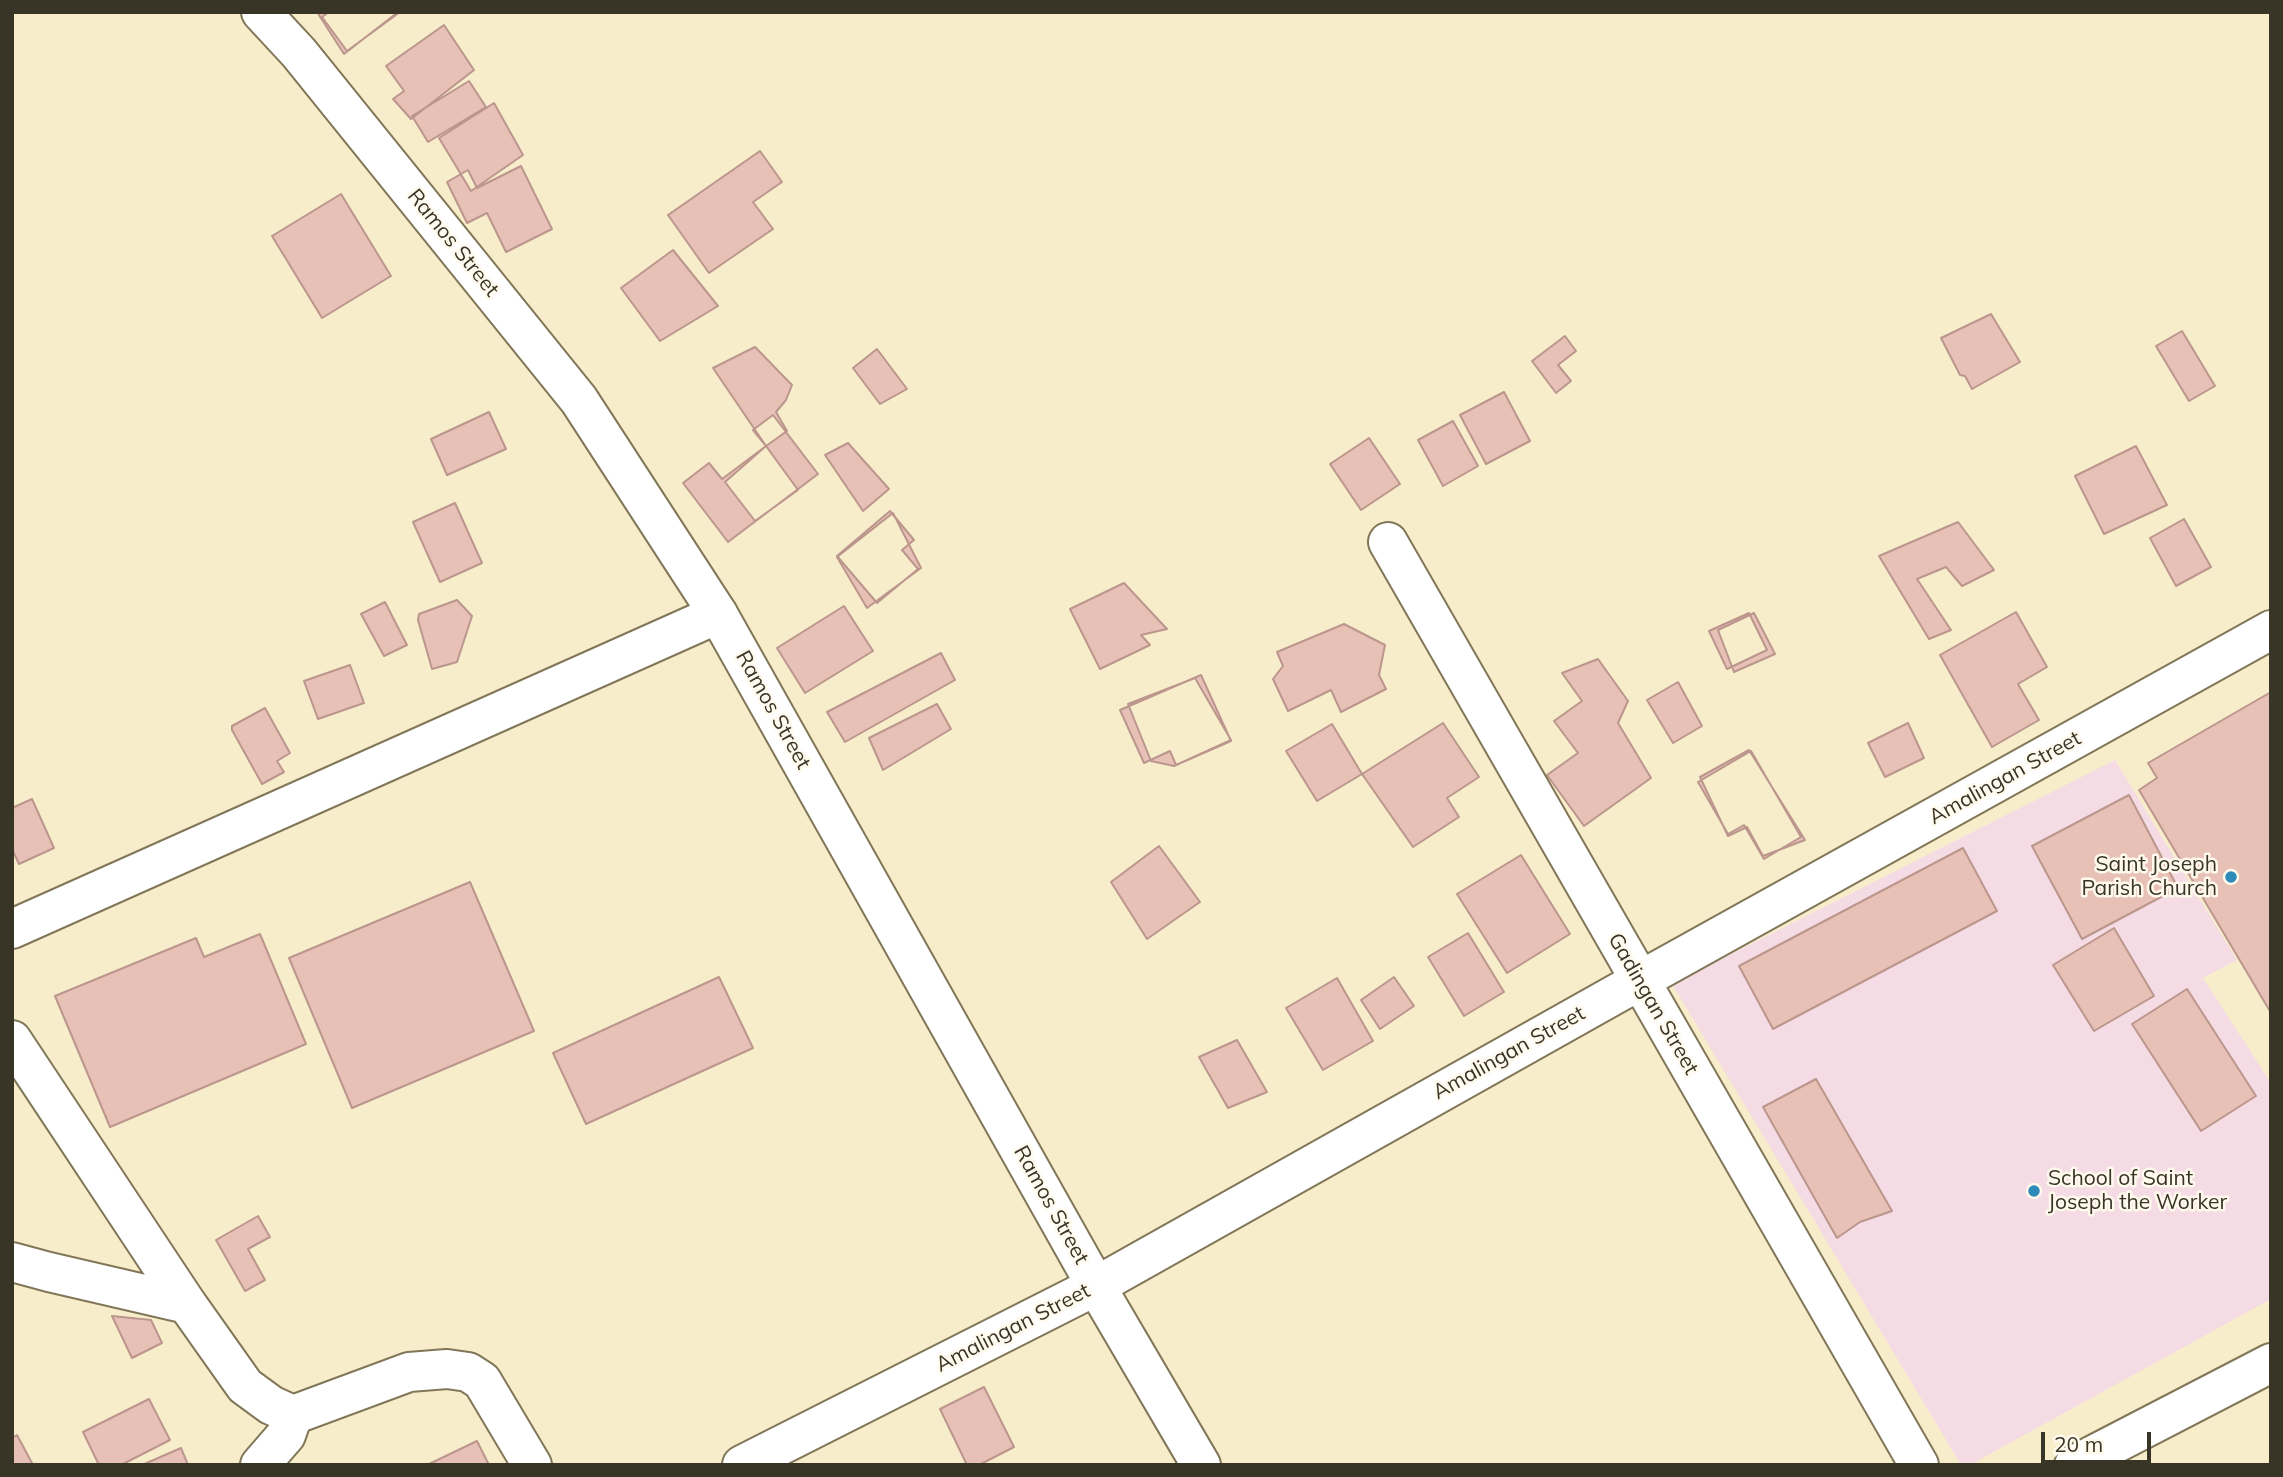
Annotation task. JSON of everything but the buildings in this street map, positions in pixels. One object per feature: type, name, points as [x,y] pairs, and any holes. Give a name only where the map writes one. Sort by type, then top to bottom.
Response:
[{"type":"street","name":"Ramos Street","points":[[261,12],[299,52],[579,400],[718,614],[1096,1286],[1201,1465]]},
{"type":"street","name":"Gadingan Street","points":[[1388,542],[1919,1465]]},
{"type":"street","points":[[12,929],[718,614]]},
{"type":"street","name":"Amalingan Street","points":[[741,1465],[1096,1286],[2271,630]]},
{"type":"street","points":[[12,1040],[187,1304],[245,1386],[271,1405],[293,1415],[409,1372],[447,1369],[468,1372],[482,1381],[532,1465]]},
{"type":"street","points":[[12,1262],[187,1304]]},
{"type":"street","points":[[2074,1465],[2271,1363]]},
{"type":"street","points":[[260,1465],[286,1435],[293,1415]]},
{"type":"shaded area","name":"School of Saint Joseph the Worker","points":[[2115,760],[2237,960],[2203,978],[2271,1083],[2271,1299],[1970,1465],[1961,1465],[1672,984]]},
{"type":"place","name":"Saint Joseph Parish Church","points":[[2231,877]]},
{"type":"place","name":"School of Saint Joseph the Worker","points":[[2034,1191]]}]
